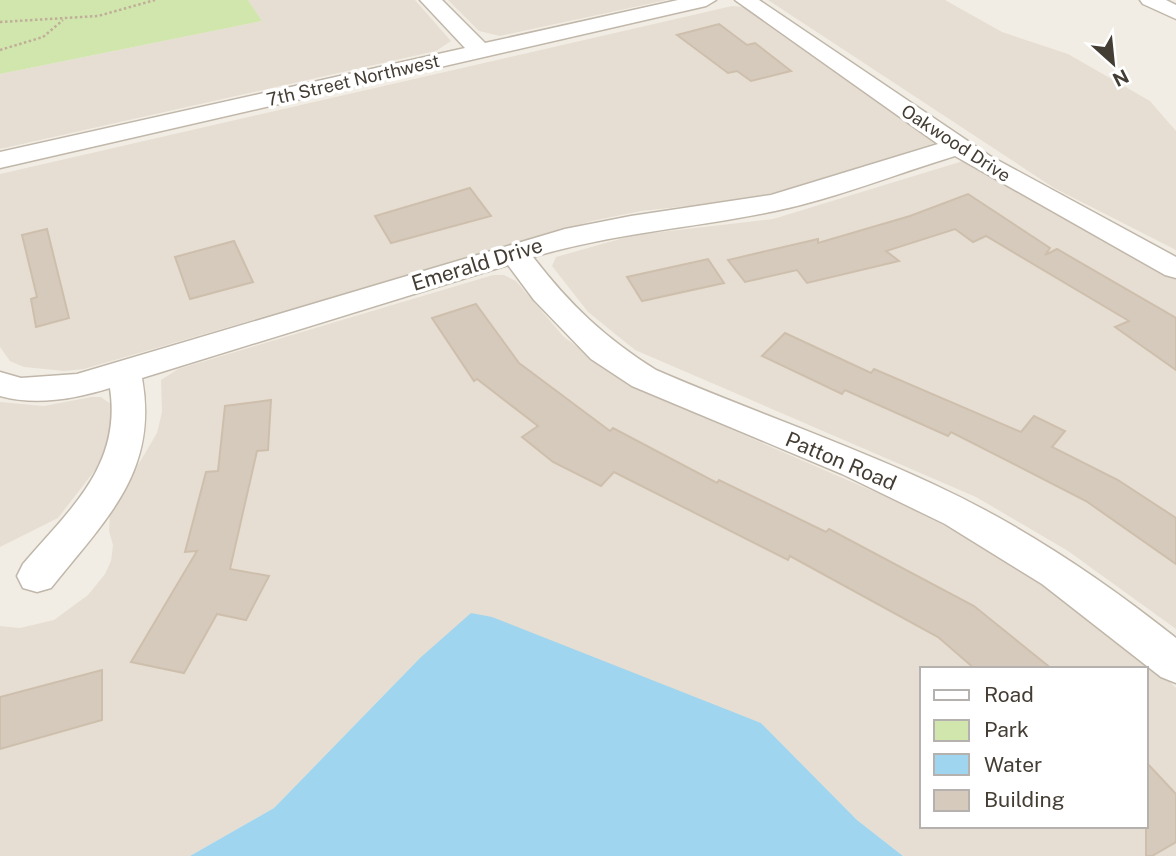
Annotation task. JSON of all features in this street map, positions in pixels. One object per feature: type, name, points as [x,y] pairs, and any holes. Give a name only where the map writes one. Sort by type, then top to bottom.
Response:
[{"type":"street","points":[[430,0],[480,51]]},
{"type":"street","name":"7th Street Northwest","points":[[0,160],[706,0]]},
{"type":"street","name":"Oakwood Drive","points":[[745,0],[1031,192],[1176,269]]},
{"type":"street","points":[[1150,0],[1176,13]]},
{"type":"street","name":"Emerald Drive","points":[[0,384],[21,390],[78,386],[575,235],[631,223],[774,203],[959,146]]},
{"type":"street","name":"Patton Road","points":[[514,254],[545,293],[602,351],[644,378],[922,495],[989,530],[1052,568],[1129,624],[1176,664]]},
{"type":"street","points":[[37,576],[99,497],[119,463],[129,431],[130,402],[124,372]]},
{"type":"path","points":[[0,22],[63,19],[121,12],[155,0]]},
{"type":"path","points":[[0,50],[43,37],[63,19]]},
{"type":"shaded area","points":[[248,0],[415,0],[451,41],[436,51],[0,149],[0,74],[262,21]]},
{"type":"shaded area","points":[[448,0],[667,0],[500,36],[479,31]]},
{"type":"shaded area","points":[[768,0],[945,0],[1002,32],[1068,54],[1150,101],[1176,131],[1176,250],[1054,188]]},
{"type":"shaded area","points":[[732,6],[745,7],[936,139],[935,143],[783,191],[727,202],[641,211],[592,221],[84,369],[64,371],[24,367],[10,361],[0,347],[0,174]]},
{"type":"shaded area","points":[[963,161],[1176,277],[1176,629],[1068,551],[976,497],[635,350],[588,312],[552,266],[556,257],[635,235],[773,219]]},
{"type":"shaded area","points":[[493,275],[504,275],[516,281],[564,337],[614,374],[647,393],[882,495],[970,538],[1010,560],[1151,664],[1176,688],[1176,856],[903,856],[857,820],[761,723],[674,692],[420,658],[274,808],[190,856],[0,856],[0,626],[20,628],[54,620],[88,595],[105,574],[111,561],[113,545],[109,531],[110,512],[157,433],[162,412],[161,380],[178,369]]},
{"type":"shaded area","points":[[101,397],[112,405],[114,421],[102,461],[58,518],[0,547],[0,402],[44,406]]},
{"type":"green space","points":[[0,0],[248,0],[262,21],[0,74]]},
{"type":"water","points":[[471,613],[492,617],[761,723],[857,820],[903,856],[190,856],[274,808],[420,658]]},
{"type":"building","points":[[719,24],[747,45],[755,43],[791,71],[751,81],[737,71],[728,73],[677,35]]},
{"type":"building","points":[[470,188],[491,216],[391,243],[375,216]]},
{"type":"building","points":[[968,194],[1050,248],[1045,255],[1057,249],[1176,318],[1176,370],[1115,327],[1129,321],[986,236],[973,242],[955,229],[886,251],[899,261],[807,283],[797,270],[745,282],[728,260],[818,239],[818,243],[910,216]]},
{"type":"building","points":[[47,229],[69,318],[36,327],[31,299],[37,297],[22,235]]},
{"type":"building","points":[[234,241],[253,282],[190,299],[175,257]]},
{"type":"building","points":[[708,259],[724,283],[642,301],[627,277]]},
{"type":"building","points":[[476,304],[519,363],[610,431],[613,428],[717,483],[719,480],[826,532],[829,529],[974,606],[1050,667],[973,667],[938,637],[790,556],[788,560],[614,472],[601,486],[553,462],[522,437],[538,426],[477,379],[474,381],[432,318]]},
{"type":"building","points":[[785,333],[871,373],[874,369],[1021,432],[1034,416],[1065,431],[1052,447],[1118,480],[1176,518],[1176,564],[1086,501],[951,432],[948,436],[845,390],[842,394],[762,356]]},
{"type":"building","points":[[271,400],[268,450],[257,451],[230,569],[269,576],[246,620],[217,614],[184,673],[131,662],[197,551],[185,552],[206,472],[218,471],[225,406]]},
{"type":"building","points":[[102,670],[102,720],[0,749],[0,697]]},
{"type":"building","points":[[1148,764],[1176,794],[1176,842],[1152,856],[1146,856]]}]
